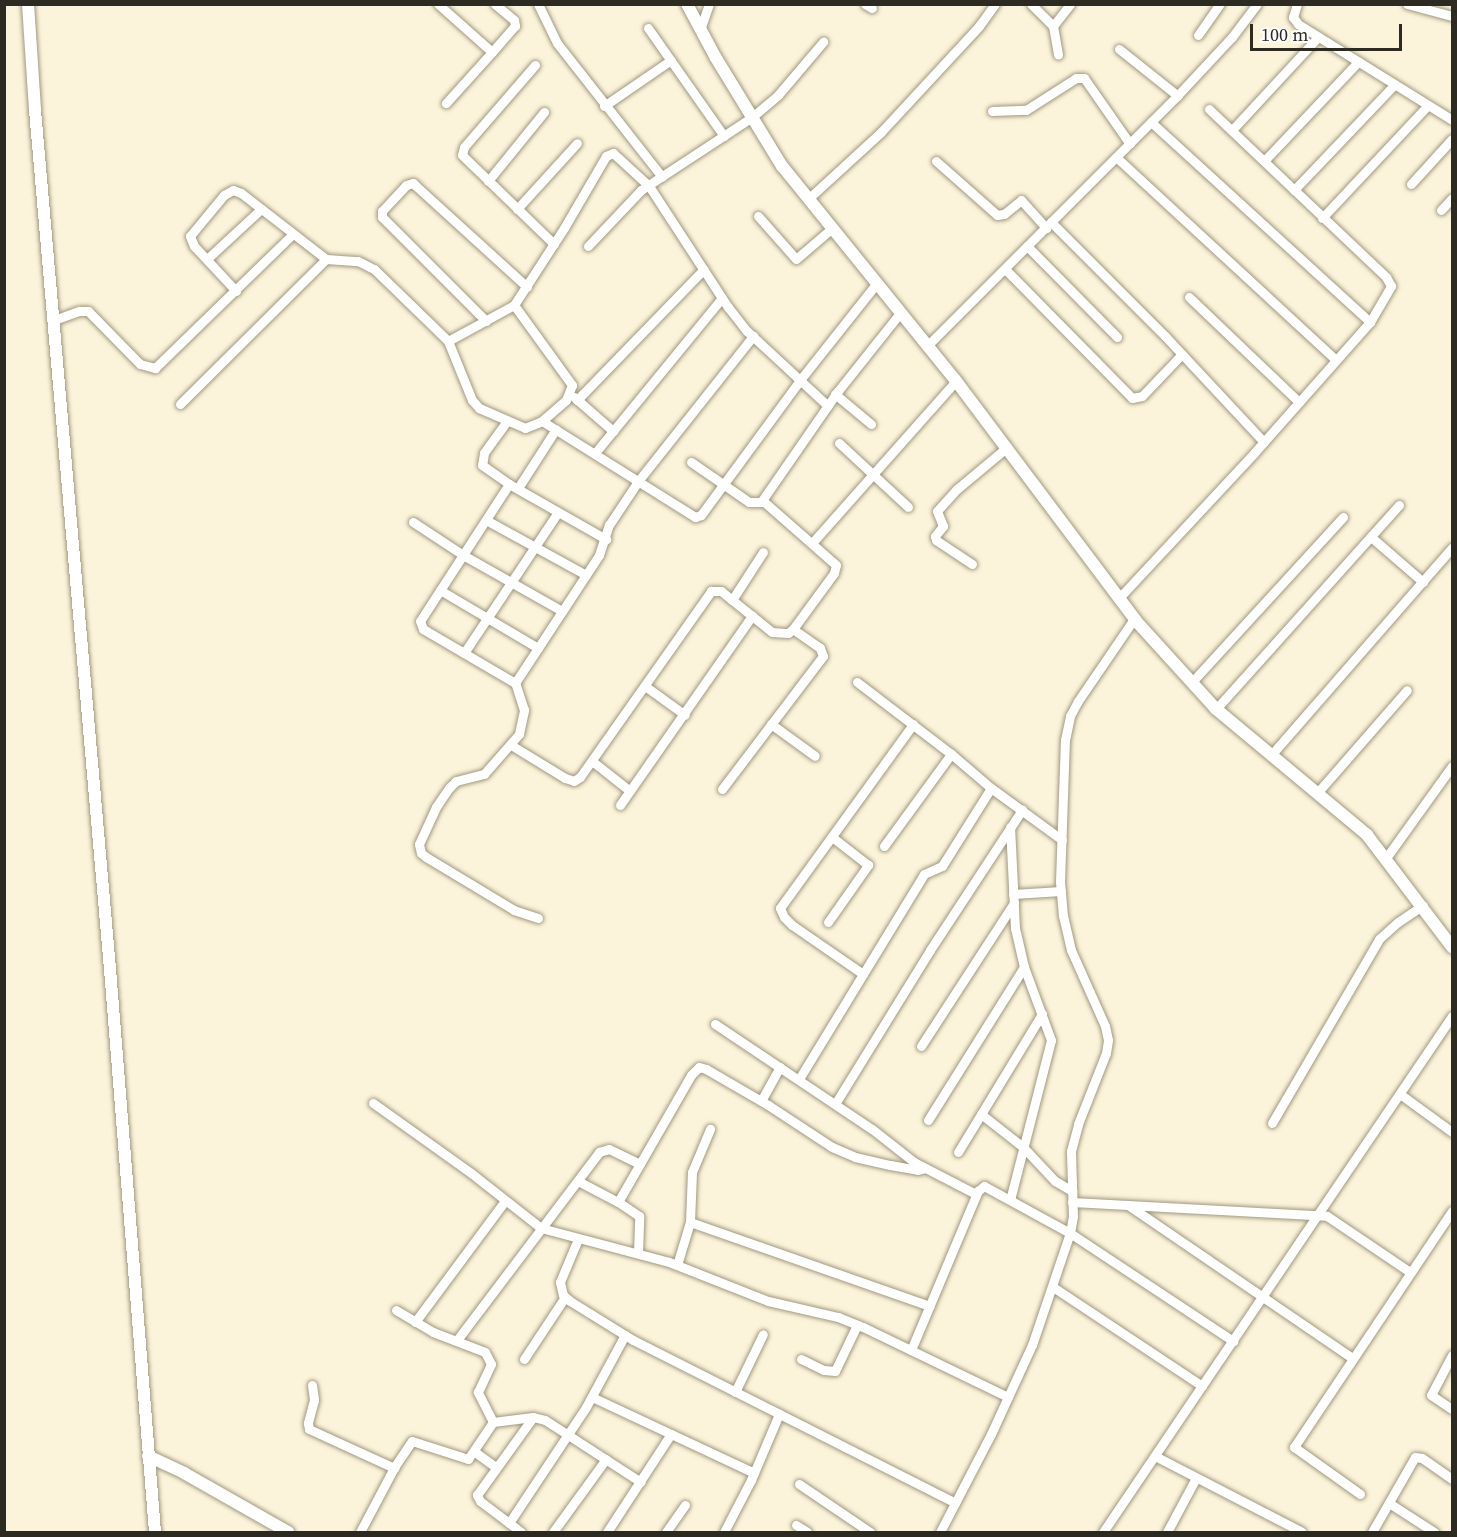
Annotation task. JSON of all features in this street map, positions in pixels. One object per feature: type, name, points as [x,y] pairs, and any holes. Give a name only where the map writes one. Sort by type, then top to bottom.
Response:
[{"type":"street","points":[[28,4],[154,1533]]},
{"type":"street","points":[[438,4],[492,52]]},
{"type":"street","points":[[446,103],[515,26],[514,20],[495,4]]},
{"type":"street","points":[[538,4],[557,43],[604,106],[662,177]]},
{"type":"street","points":[[687,4],[700,30],[782,166],[956,381],[1134,619],[1216,709],[1367,835],[1423,905],[1452,946]]},
{"type":"street","points":[[700,30],[709,4]]},
{"type":"street","points":[[808,199],[881,132],[979,26],[995,4]]},
{"type":"street","points":[[1031,4],[1053,26],[1058,56]]},
{"type":"street","points":[[1053,26],[1070,4]]},
{"type":"street","points":[[1198,35],[1220,4]]},
{"type":"street","points":[[927,346],[1178,96],[1232,37],[1257,4]]},
{"type":"street","points":[[1297,4],[1295,21],[1452,120]]},
{"type":"street","points":[[1407,4],[1452,15]]},
{"type":"street","points":[[648,28],[724,136]]},
{"type":"street","points":[[1232,130],[1318,37]]},
{"type":"street","points":[[588,246],[641,190],[752,117],[785,87],[823,42]]},
{"type":"street","points":[[1119,50],[1178,96]]},
{"type":"street","points":[[604,106],[671,60]]},
{"type":"street","points":[[1264,161],[1358,62]]},
{"type":"street","points":[[535,64],[464,147],[464,159],[554,244]]},
{"type":"street","points":[[992,111],[1026,110],[1076,78],[1084,78],[1130,144]]},
{"type":"street","points":[[1294,190],[1394,85]]},
{"type":"street","points":[[1323,218],[1428,106]]},
{"type":"street","points":[[1119,598],[1264,442],[1370,322],[1390,291],[1390,282],[1209,109]]},
{"type":"street","points":[[488,181],[544,112]]},
{"type":"street","points":[[1151,122],[1370,322]]},
{"type":"street","points":[[1410,184],[1452,139]]},
{"type":"street","points":[[517,209],[577,143]]},
{"type":"street","points":[[448,341],[514,305],[527,288],[609,154],[617,154],[649,186],[722,298],[753,336],[828,406]]},
{"type":"street","points":[[1116,157],[1336,360]]},
{"type":"street","points":[[936,161],[997,215],[1004,214],[1021,200],[1182,354],[1264,442]]},
{"type":"street","points":[[486,321],[382,217],[382,211],[406,185],[413,183],[527,288]]},
{"type":"street","points":[[236,291],[194,246],[190,236],[228,191],[236,190],[326,259],[367,264],[448,341],[475,405],[525,428],[542,421],[574,397],[704,269]]},
{"type":"street","points":[[1441,210],[1452,198]]},
{"type":"street","points":[[207,259],[261,208]]},
{"type":"street","points":[[758,216],[796,260],[831,229]]},
{"type":"street","points":[[54,320],[79,311],[88,311],[135,360],[146,368],[155,368],[293,234]]},
{"type":"street","points":[[1027,246],[1117,337]]},
{"type":"street","points":[[180,404],[326,259]]},
{"type":"street","points":[[1005,268],[1131,398],[1142,396],[1182,354]]},
{"type":"street","points":[[542,421],[695,517],[701,515],[800,380],[876,284]]},
{"type":"street","points":[[1189,297],[1299,402]]},
{"type":"street","points":[[595,453],[722,298]]},
{"type":"street","points":[[514,305],[572,385],[574,397],[613,431]]},
{"type":"street","points":[[691,462],[752,504],[762,500],[835,394],[900,313]]},
{"type":"street","points":[[515,683],[586,575],[606,539],[609,525],[639,480],[753,336]]},
{"type":"street","points":[[812,543],[956,381]]},
{"type":"street","points":[[835,394],[871,424]]},
{"type":"street","points":[[507,421],[482,459],[486,469],[606,539]]},
{"type":"street","points":[[538,918],[514,910],[426,857],[419,849],[428,822],[449,788],[456,781],[484,774],[519,734],[524,710],[515,683],[420,625],[486,520],[556,429]]},
{"type":"street","points":[[839,443],[908,507]]},
{"type":"street","points":[[972,564],[935,538],[943,526],[937,512],[957,489],[1006,448]]},
{"type":"street","points":[[511,745],[570,780],[580,777],[711,591],[721,591],[772,632],[788,633],[836,569],[834,562],[762,500]]},
{"type":"street","points":[[1216,709],[1399,505]]},
{"type":"street","points":[[464,653],[558,512]]},
{"type":"street","points":[[1191,683],[1343,517]]},
{"type":"street","points":[[486,520],[586,575]]},
{"type":"street","points":[[413,522],[463,555],[562,611]]},
{"type":"street","points":[[1371,537],[1423,582]]},
{"type":"street","points":[[1272,754],[1452,548]]},
{"type":"street","points":[[732,600],[763,552]]},
{"type":"street","points":[[440,590],[538,648]]},
{"type":"street","points":[[620,805],[752,616]]},
{"type":"street","points":[[940,1533],[1032,1344],[1070,1233],[1071,1151],[1078,1124],[1106,1053],[1108,1040],[1105,1026],[1071,950],[1061,891],[1065,740],[1070,716],[1134,619]]},
{"type":"street","points":[[722,789],[823,656],[820,648],[793,628]]},
{"type":"street","points":[[857,682],[951,753],[991,788],[1062,840]]},
{"type":"street","points":[[645,686],[685,715]]},
{"type":"street","points":[[1318,792],[1407,690]]},
{"type":"street","points":[[771,724],[815,756]]},
{"type":"street","points":[[863,974],[813,941],[781,912],[783,903],[913,724]]},
{"type":"street","points":[[884,846],[951,753]]},
{"type":"street","points":[[592,760],[630,791]]},
{"type":"street","points":[[1386,858],[1452,766]]},
{"type":"street","points":[[799,1079],[924,874],[942,866],[991,788]]},
{"type":"street","points":[[835,1104],[935,941],[1022,810]]},
{"type":"street","points":[[1010,827],[1015,928],[1024,967],[1050,1033],[1051,1047],[1010,1200]]},
{"type":"street","points":[[828,922],[868,865],[832,837]]},
{"type":"street","points":[[921,1046],[1013,899],[1061,891]]},
{"type":"street","points":[[1272,1124],[1379,939],[1398,921],[1423,905]]},
{"type":"street","points":[[928,1120],[1024,967]]},
{"type":"street","points":[[957,1152],[1042,1014]]},
{"type":"street","points":[[1103,1533],[1452,1016]]},
{"type":"street","points":[[715,1024],[799,1079],[925,1168],[976,1194]]},
{"type":"street","points":[[618,1202],[691,1075],[699,1067],[761,1101],[841,1151],[910,1169],[925,1168]]},
{"type":"street","points":[[761,1101],[780,1067]]},
{"type":"street","points":[[1400,1094],[1452,1132]]},
{"type":"street","points":[[373,1103],[541,1228],[677,1265],[768,1301],[838,1317],[1008,1397]]},
{"type":"street","points":[[981,1114],[1024,1148],[1055,1180],[1072,1191]]},
{"type":"street","points":[[677,1265],[690,1222],[692,1172],[710,1129]]},
{"type":"street","points":[[457,1340],[599,1152],[606,1148],[640,1164]]},
{"type":"street","points":[[578,1180],[639,1216],[638,1253]]},
{"type":"street","points":[[911,1350],[976,1194],[984,1186],[1070,1233],[1233,1341]]},
{"type":"street","points":[[415,1322],[505,1201]]},
{"type":"street","points":[[1072,1202],[1317,1216],[1335,1219],[1410,1272]]},
{"type":"street","points":[[1128,1205],[1352,1358]]},
{"type":"street","points":[[1360,1494],[1294,1447],[1452,1211]]},
{"type":"street","points":[[690,1222],[930,1306]]},
{"type":"street","points":[[578,1239],[560,1282],[560,1289],[565,1298],[625,1335],[955,1503]]},
{"type":"street","points":[[1053,1287],[1202,1386]]},
{"type":"street","points":[[524,1359],[565,1298]]},
{"type":"street","points":[[396,1310],[415,1322],[478,1348],[489,1358],[489,1370],[478,1392],[492,1422]]},
{"type":"street","points":[[801,1359],[824,1370],[835,1371],[858,1325]]},
{"type":"street","points":[[735,1392],[764,1334]]},
{"type":"street","points":[[509,1523],[592,1397],[625,1335]]},
{"type":"street","points":[[1452,1355],[1431,1395],[1432,1398],[1452,1409]]},
{"type":"street","points":[[312,1385],[314,1400],[308,1423],[309,1429],[394,1468]]},
{"type":"street","points":[[592,1397],[754,1473]]},
{"type":"street","points":[[724,1533],[754,1473],[779,1414]]},
{"type":"street","points":[[492,1422],[532,1417],[545,1420],[641,1482]]},
{"type":"street","points":[[521,1532],[477,1498],[532,1417]]},
{"type":"street","points":[[360,1533],[394,1468],[412,1441],[465,1459],[471,1457],[475,1452],[492,1422]]},
{"type":"street","points":[[607,1533],[671,1434]]},
{"type":"street","points":[[475,1452],[496,1467]]},
{"type":"street","points":[[148,1456],[192,1477],[288,1533]]},
{"type":"street","points":[[1155,1456],[1302,1533]]},
{"type":"street","points":[[1372,1533],[1415,1457],[1422,1458],[1452,1479]]},
{"type":"street","points":[[553,1533],[606,1459]]},
{"type":"street","points":[[1167,1533],[1196,1478]]},
{"type":"street","points":[[800,1484],[870,1533]]},
{"type":"street","points":[[1389,1503],[1434,1533]]},
{"type":"street","points":[[666,1533],[685,1505]]},
{"type":"street","points":[[796,1525],[807,1533]]}]
